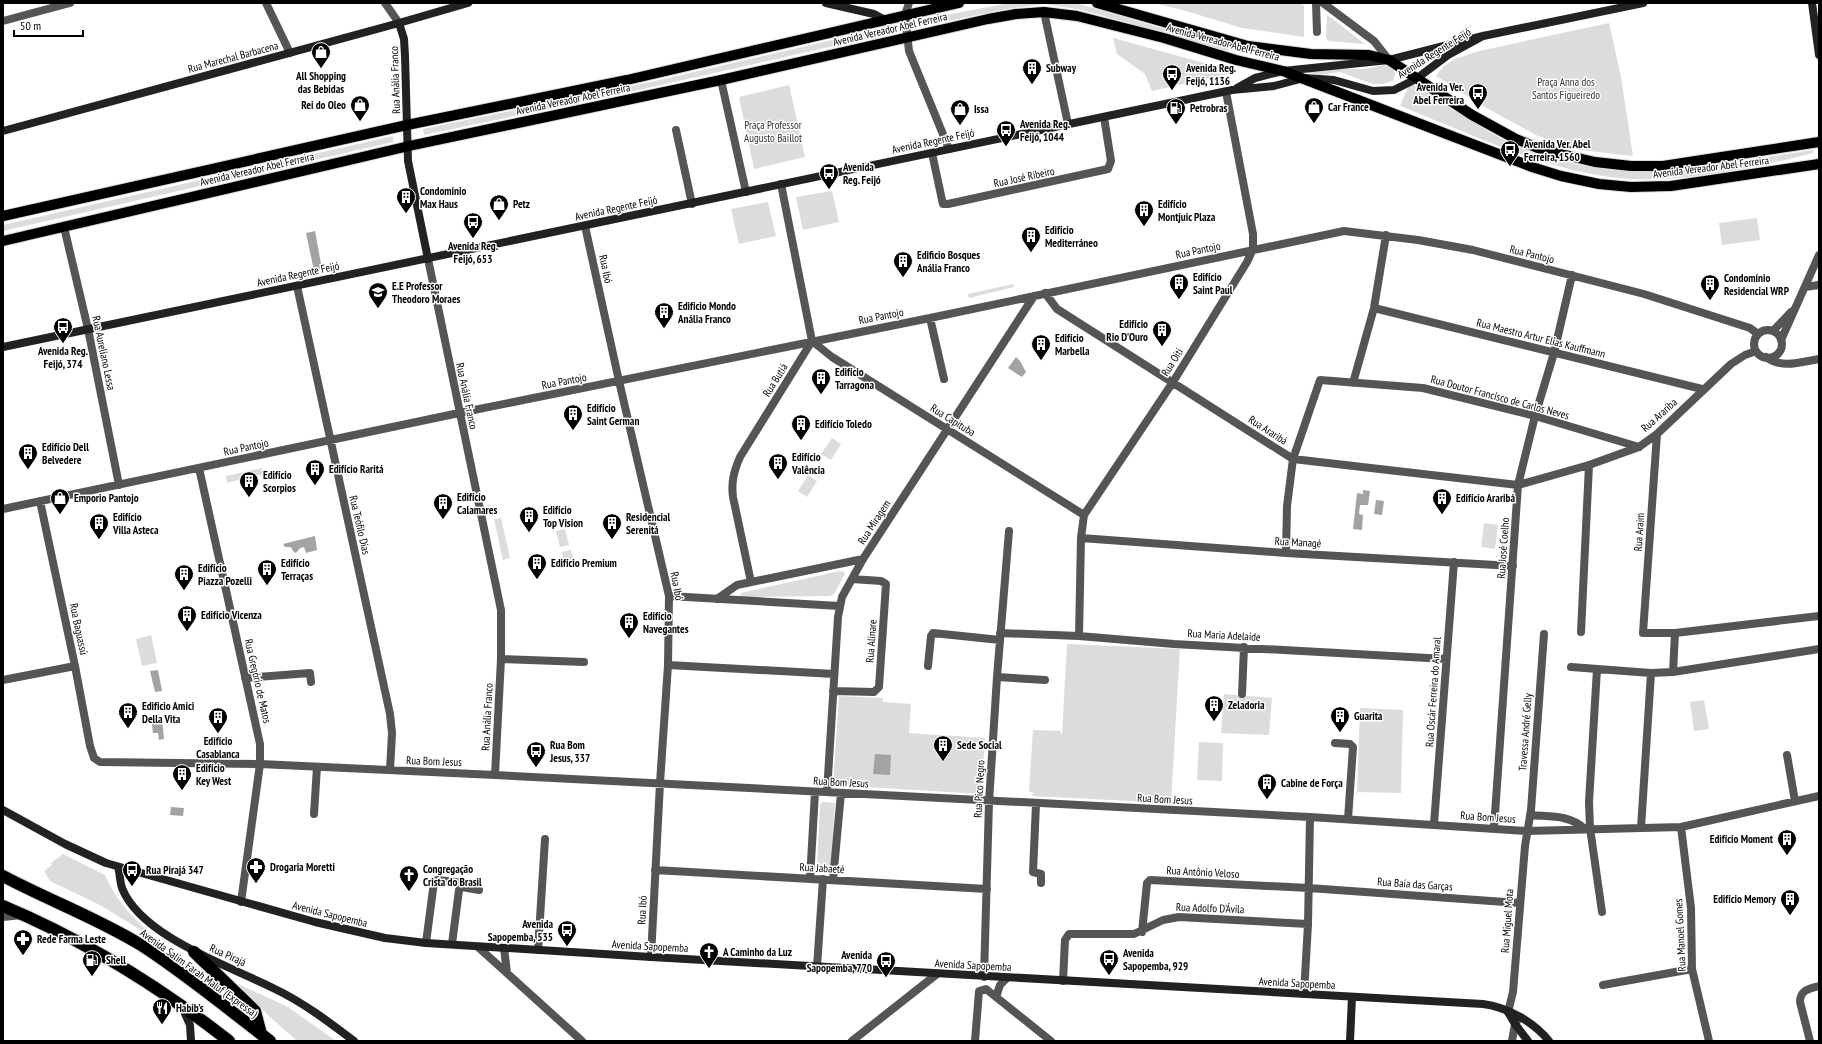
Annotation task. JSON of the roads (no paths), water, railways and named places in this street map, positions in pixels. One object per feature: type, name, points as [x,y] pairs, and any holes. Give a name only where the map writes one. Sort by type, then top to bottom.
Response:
[{"type":"highway","name":"Avenida Salim Farah Maluf (Expressa)","points":[[3,876],[100,923],[141,945],[216,998],[266,1037]]},
{"type":"highway","points":[[3,906],[64,934],[147,982],[181,1004],[229,1041]]},
{"type":"highway","points":[[194,952],[255,1011],[266,1037]]},
{"type":"main road","points":[[826,3],[874,14],[885,20]]},
{"type":"main road","name":"Avenida Vereador Abel Ferreira","points":[[3,216],[407,125],[627,80],[959,3]]},
{"type":"main road","name":"Avenida Vereador Abel Ferreira","points":[[1097,3],[1248,46],[1311,54],[1369,55],[1389,60],[1472,116],[1514,138],[1540,149],[1595,162],[1631,166],[1663,166],[1819,142]]},
{"type":"main road","name":"Avenida Regente Feijó","points":[[1229,91],[1255,78],[1283,71],[1389,60],[1483,36],[1643,3]]},
{"type":"main road","points":[[1812,3],[1819,55]]},
{"type":"main road","name":"Rua Marechal Barbacena","points":[[3,131],[399,23],[463,4]]},
{"type":"main road","name":"Avenida Vereador Abel Ferreira","points":[[3,241],[409,146],[721,80],[907,37],[1016,14],[1044,12],[1077,16],[1283,71],[1532,167],[1560,176],[1599,184],[1631,187],[1671,186],[1815,164]]},
{"type":"main road","name":"Rua Anália Franco","points":[[399,23],[404,38],[409,146],[408,161],[428,259]]},
{"type":"main road","name":"Avenida Regente Feijó","points":[[3,347],[1229,91],[1274,86],[1304,78],[1334,80],[1348,83],[1361,89],[1381,91],[1394,90],[1416,79],[1448,56],[1483,36]]},
{"type":"main road","points":[[1815,164],[1819,158]]},
{"type":"main road","name":"Avenida Sapopemba","points":[[3,810],[65,844],[106,863],[241,902],[323,924],[385,938],[426,943],[651,958],[1063,982],[1483,1004],[1498,1006],[1549,1040]]},
{"type":"main road","name":"Rua Pirajá","points":[[118,867],[123,890],[140,913],[156,928],[194,952],[276,989],[317,1014],[354,1041]]},
{"type":"main road","points":[[1350,1041],[1352,997]]},
{"type":"main road","points":[[181,1004],[190,1026],[191,1041]]},
{"type":"main road","name":"Avenida Sapopemba","points":[[1517,1020],[1528,1041]]},
{"type":"street","points":[[3,21],[70,3]]},
{"type":"street","points":[[266,3],[290,53]]},
{"type":"street","points":[[385,3],[399,23]]},
{"type":"street","points":[[909,3],[904,15],[909,51],[949,149]]},
{"type":"street","points":[[1316,3],[1317,32]]},
{"type":"street","points":[[1323,3],[1374,41],[1389,60]]},
{"type":"street","points":[[1044,12],[1068,124]]},
{"type":"street","points":[[721,80],[746,192]]},
{"type":"street","points":[[1229,91],[1253,234],[1253,250]]},
{"type":"street","name":"Rua José Ribeiro","points":[[932,153],[942,202],[945,204],[956,202],[1108,169],[1111,161],[1104,117]]},
{"type":"street","points":[[676,130],[692,204]]},
{"type":"street","points":[[781,184],[812,341]]},
{"type":"street","name":"Rua Ibó","points":[[586,226],[619,382],[669,596],[668,665],[651,958]]},
{"type":"street","name":"Rua Aureliano Lessa","points":[[64,227],[88,329],[119,485]]},
{"type":"street","name":"Rua Pantojo","points":[[3,509],[459,413],[619,382],[812,341],[930,318],[1339,231],[1351,231],[1467,249],[1644,294],[1750,328],[1758,334]]},
{"type":"street","points":[[1353,383],[1374,308],[1386,236]]},
{"type":"street","name":"Rua Oiti","points":[[1079,636],[1081,538],[1084,514],[1173,382],[1253,250]]},
{"type":"street","points":[[1781,340],[1793,310],[1819,255]]},
{"type":"street","name":"Rua Anália Franco","points":[[428,259],[459,413],[500,600],[502,619],[502,659],[496,774]]},
{"type":"street","name":"Rua José Coelho","points":[[1494,828],[1518,485],[1535,416],[1554,353],[1572,275]]},
{"type":"street","points":[[1805,287],[1819,285]]},
{"type":"street","name":"Rua Teófilo Dias","points":[[297,286],[390,714],[392,733],[390,770]]},
{"type":"street","name":"Rua Araribá","points":[[1045,293],[1057,309],[1293,459],[1518,485]]},
{"type":"street","name":"Rua Miragem","points":[[827,792],[839,606],[842,597],[863,559],[1034,296]]},
{"type":"street","name":"Rua Maestro Artur Elias Kauffmann","points":[[1374,308],[1702,389]]},
{"type":"street","points":[[1773,331],[1793,310]]},
{"type":"street","points":[[930,318],[944,379]]},
{"type":"street","points":[[1766,357],[1775,356],[1782,345],[1777,333],[1765,330],[1758,334],[1754,340],[1756,351],[1773,362],[1784,364],[1819,359]]},
{"type":"street","name":"Rua Capituba","points":[[812,341],[832,357],[1084,514]]},
{"type":"street","name":"Rua Butiá","points":[[752,582],[731,483],[740,457],[812,341]]},
{"type":"street","name":"Rua Arariba","points":[[1518,485],[1589,465],[1639,447],[1657,434],[1702,389],[1730,364],[1745,355],[1756,351]]},
{"type":"street","points":[[1778,352],[1797,363]]},
{"type":"street","name":"Rua Doutor Francisco de Carlos Neves","points":[[1293,459],[1319,381],[1321,380],[1423,388],[1535,416],[1639,447]]},
{"type":"street","name":"Rua Araim","points":[[1657,434],[1643,633],[1675,633]]},
{"type":"street","points":[[1286,553],[1287,506],[1293,459]]},
{"type":"street","points":[[1581,632],[1589,465]]},
{"type":"street","name":"Rua Gregório de Matos","points":[[199,468],[260,744],[260,764],[241,902]]},
{"type":"street","name":"Rua Baguassú","points":[[40,501],[76,666],[90,746],[93,756],[97,760]]},
{"type":"street","name":"Rua Pico Negro","points":[[984,977],[989,802],[997,677],[1009,531]]},
{"type":"street","name":"Rua Managé","points":[[1081,538],[1286,553],[1513,566]]},
{"type":"street","points":[[717,599],[737,584],[863,559]]},
{"type":"street","name":"Rua Oscár Ferreira do Amaral","points":[[1434,824],[1454,562]]},
{"type":"street","name":"Rua Alinare","points":[[833,691],[874,692],[879,687],[886,584],[881,581],[852,580]]},
{"type":"street","points":[[669,596],[839,606]]},
{"type":"street","points":[[1673,672],[1675,633],[1819,616]]},
{"type":"street","name":"Rua Maria Adelaide","points":[[928,666],[931,636],[933,634],[1000,637],[1079,636],[1446,658]]},
{"type":"street","name":"Travessa André Gelly","points":[[1527,830],[1530,816],[1544,634]]},
{"type":"street","points":[[1242,694],[1244,647]]},
{"type":"street","points":[[1571,667],[1652,673],[1673,672],[1819,649]]},
{"type":"street","points":[[502,659],[584,662]]},
{"type":"street","points":[[668,665],[834,674]]},
{"type":"street","points":[[3,680],[76,666]]},
{"type":"street","points":[[1597,669],[1587,828],[1602,912]]},
{"type":"street","points":[[245,678],[310,673],[311,682]]},
{"type":"street","points":[[1641,828],[1652,673]]},
{"type":"street","points":[[997,677],[1046,680]]},
{"type":"street","points":[[1335,743],[1350,744],[1353,747],[1348,820]]},
{"type":"street","points":[[1787,755],[1795,801]]},
{"type":"street","name":"Rua Bom Jesus","points":[[97,760],[108,763],[260,764],[496,774],[989,802],[1310,817],[1527,830],[1681,827],[1819,796]]},
{"type":"street","points":[[314,814],[317,767]]},
{"type":"street","points":[[810,879],[815,792]]},
{"type":"street","points":[[833,880],[841,793]]},
{"type":"street","points":[[1036,804],[1033,872],[1041,874],[1041,883]]},
{"type":"street","name":"Rua Bom Jesus","points":[[1530,816],[1568,818],[1587,828]]},
{"type":"street","points":[[1304,994],[1308,924],[1310,817]]},
{"type":"street","name":"Rua Manoel Gomes","points":[[1681,827],[1691,908],[1692,969],[1708,1041]]},
{"type":"street","name":"Rua Miguel Mota","points":[[1508,1012],[1513,992],[1519,903],[1527,830]]},
{"type":"street","points":[[538,950],[545,839]]},
{"type":"street","name":"Rua Jabaeté","points":[[655,870],[987,889]]},
{"type":"street","points":[[817,967],[824,879]]},
{"type":"street","points":[[426,943],[434,882],[437,880],[456,882]]},
{"type":"street","name":"Rua Antônio Veloso","points":[[1142,932],[1147,883],[1150,880],[1309,888]]},
{"type":"street","points":[[452,944],[459,890],[462,887],[479,890]]},
{"type":"street","name":"Rua Baía das Garças","points":[[1309,888],[1519,903]]},
{"type":"street","points":[[3,918],[25,915]]},
{"type":"street","name":"Rua Adolfo D'Ávila","points":[[1063,982],[1065,940],[1069,934],[1124,935],[1142,932],[1170,918],[1308,924]]},
{"type":"street","points":[[478,946],[582,1041]]},
{"type":"street","points":[[504,948],[507,973]]},
{"type":"street","points":[[1604,985],[1692,969]]},
{"type":"street","points":[[852,1041],[937,974]]},
{"type":"street","points":[[996,997],[1000,985],[1007,978]]},
{"type":"street","points":[[1810,1041],[1800,996],[1808,989],[1819,986]]},
{"type":"street","points":[[976,1041],[978,996],[981,990],[986,989],[1052,1041]]},
{"type":"street","points":[[1512,1041],[1517,1020]]},
{"type":"place","name":"All Shopping das Bebidas","points":[[321,69]]},
{"type":"place","name":"Subway","points":[[1032,85]]},
{"type":"place","name":"Avenida Reg. Feijó, 1136","points":[[1172,91]]},
{"type":"place","name":"Avenida Ver. Abel Ferreira","points":[[1478,110]]},
{"type":"place","name":"Rei do Oleo","points":[[360,122]]},
{"type":"place","name":"Car France","points":[[1314,124]]},
{"type":"place","name":"Petrobras","points":[[1176,125]]},
{"type":"place","name":"Issa","points":[[960,126]]},
{"type":"place","name":"Avenida Reg. Feijó, 1044","points":[[1006,147]]},
{"type":"place","name":"Avenida Ver. Abel Ferreira, 1560","points":[[1510,167]]},
{"type":"place","name":"Avenida Reg. Feijó","points":[[829,190]]},
{"type":"place","name":"Condomínio Max Haus","points":[[406,214]]},
{"type":"place","name":"Petz","points":[[499,221]]},
{"type":"place","name":"Edifício Montjuic Plaza","points":[[1144,227]]},
{"type":"place","name":"Avenida Reg. Feijó, 653","points":[[473,239]]},
{"type":"place","name":"Edifício Mediterráneo","points":[[1031,253]]},
{"type":"place","name":"Edificio Bosques Anália Franco","points":[[903,278]]},
{"type":"place","name":"Edifício Saint Paul","points":[[1179,300]]},
{"type":"place","name":"Condomínio Residencial WRP","points":[[1710,301]]},
{"type":"place","name":"E.E Professor Theodoro Moraes","points":[[378,309]]},
{"type":"place","name":"Edifício Mondo Anália Franco","points":[[664,329]]},
{"type":"place","name":"Avenida Reg. Feijó, 374","points":[[63,344]]},
{"type":"place","name":"Edifício Rio D'Ouro","points":[[1162,347]]},
{"type":"place","name":"Edifício Marbella","points":[[1041,361]]},
{"type":"place","name":"Edifício Tarragona","points":[[821,395]]},
{"type":"place","name":"Edifício Saint German","points":[[573,431]]},
{"type":"place","name":"Edifício Toledo","points":[[801,441]]},
{"type":"place","name":"Edifício Dell Belvedere","points":[[28,470]]},
{"type":"place","name":"Edifício Valência","points":[[778,480]]},
{"type":"place","name":"Edifício Raritá","points":[[315,486]]},
{"type":"place","name":"Edifício Scorpios","points":[[249,498]]},
{"type":"place","name":"Emporio Pantojo","points":[[60,515]]},
{"type":"place","name":"Edifício Araribá","points":[[1442,515]]},
{"type":"place","name":"Edifício Calamares","points":[[443,520]]},
{"type":"place","name":"Edifício Top Vision","points":[[529,533]]},
{"type":"place","name":"Edifício Villa Asteca","points":[[99,540]]},
{"type":"place","name":"Residencial Serenitá","points":[[612,540]]},
{"type":"place","name":"Edifício Premium","points":[[537,580]]},
{"type":"place","name":"Edifício Terraças","points":[[267,586]]},
{"type":"place","name":"Edifício Piazza Pozelli","points":[[184,591]]},
{"type":"place","name":"Edifício Vicenza","points":[[187,632]]},
{"type":"place","name":"Edifício Navegantes","points":[[629,639]]},
{"type":"place","name":"Zeladoria","points":[[1214,722]]},
{"type":"place","name":"Edifício Amici Della Vita","points":[[128,729]]},
{"type":"place","name":"Guarita","points":[[1340,733]]},
{"type":"place","name":"Edifício Casablanca","points":[[218,734]]},
{"type":"place","name":"Sede Social","points":[[943,762]]},
{"type":"place","name":"Rua Bom Jesus, 337","points":[[536,768]]},
{"type":"place","name":"Edifício Key West","points":[[182,791]]},
{"type":"place","name":"Cabine de Força","points":[[1267,800]]},
{"type":"place","name":"Edifício Moment","points":[[1787,856]]},
{"type":"place","name":"Drogaria Moretti","points":[[256,884]]},
{"type":"place","name":"Rua Pirajá 347","points":[[132,887]]},
{"type":"place","name":"Congregação Crista do Brasil","points":[[409,892]]},
{"type":"place","name":"Edifício Memory","points":[[1790,916]]},
{"type":"place","name":"Avenida Sapopemba, 535","points":[[567,947]]},
{"type":"place","name":"Rede Farma Leste","points":[[23,956]]},
{"type":"place","name":"A Caminho da Luz","points":[[709,969]]},
{"type":"place","name":"Avenida Sapopemba, 929","points":[[1109,976]]},
{"type":"place","name":"Shell","points":[[92,977]]},
{"type":"place","name":"Avenida Sapopemba, 770","points":[[886,978]]},
{"type":"place","name":"Habib's","points":[[162,1025]]},
{"type":"park label","name":"Praça Anna dos Santos Figueiredo","points":[[1566,88]]},
{"type":"park label","name":"Praça Professor Augusto Baillot","points":[[773,131]]}]
